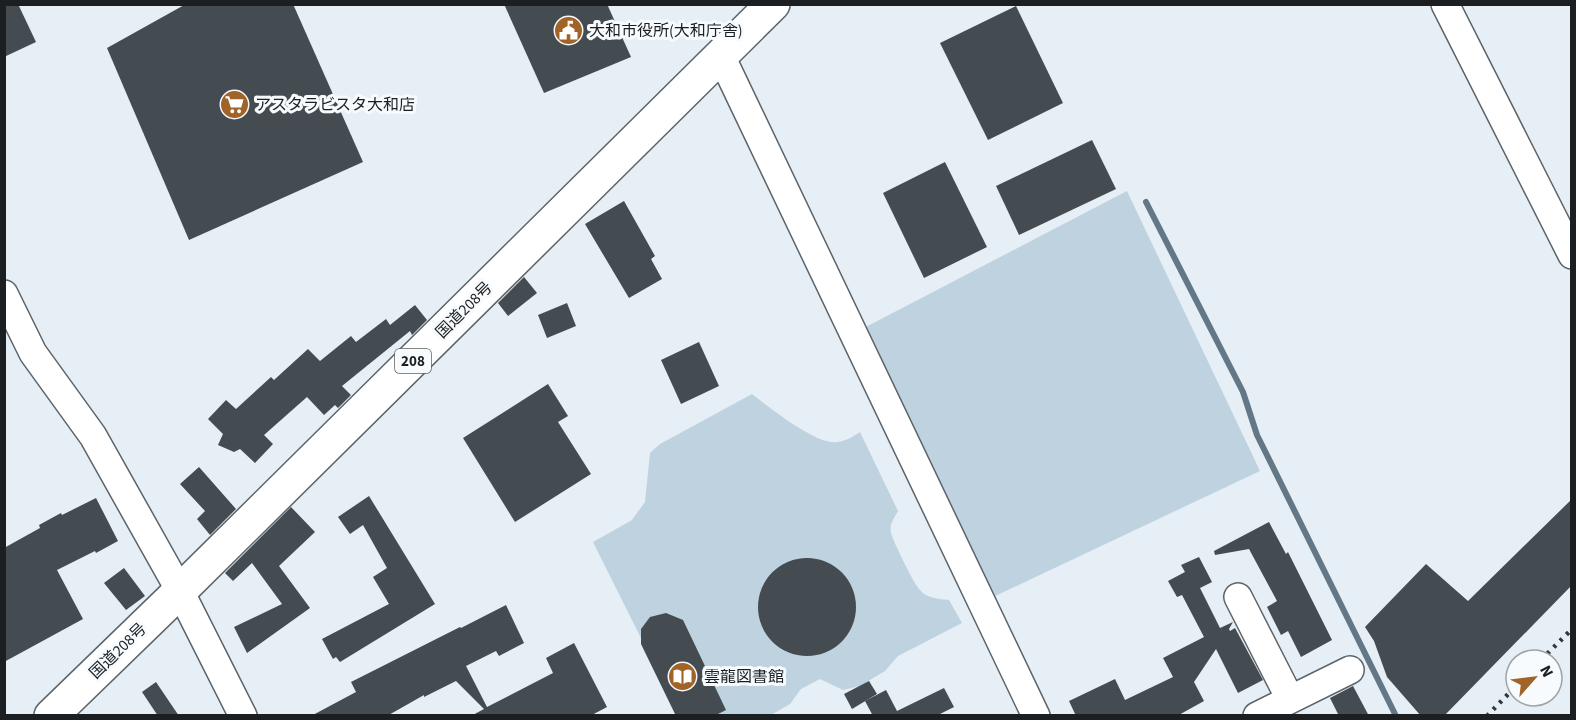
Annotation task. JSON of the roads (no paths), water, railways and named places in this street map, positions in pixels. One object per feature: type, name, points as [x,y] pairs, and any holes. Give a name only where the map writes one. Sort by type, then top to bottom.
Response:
[{"type":"highway","name":"国道208号","points":[[51,716],[773,4]]},
{"type":"street","points":[[1445,4],[1572,255]]},
{"type":"street","points":[[721,56],[1036,716]]},
{"type":"street","points":[[4,294],[33,353],[93,436],[180,591],[243,716]]},
{"type":"street","points":[[1238,597],[1290,699]]},
{"type":"street","points":[[1257,716],[1350,670]]},
{"type":"waterway","points":[[1146,202],[1243,392],[1257,435],[1396,716]]},
{"type":"railway","points":[[1553,648],[1572,629]]},
{"type":"railway","points":[[1487,716],[1504,698]]},
{"type":"place","name":"大和市役所(大和庁舎)","points":[[568,31]]},
{"type":"place","name":"アスタラビスタ大和店","points":[[234,105]]},
{"type":"place","name":"雲龍図書館","points":[[683,677]]}]
